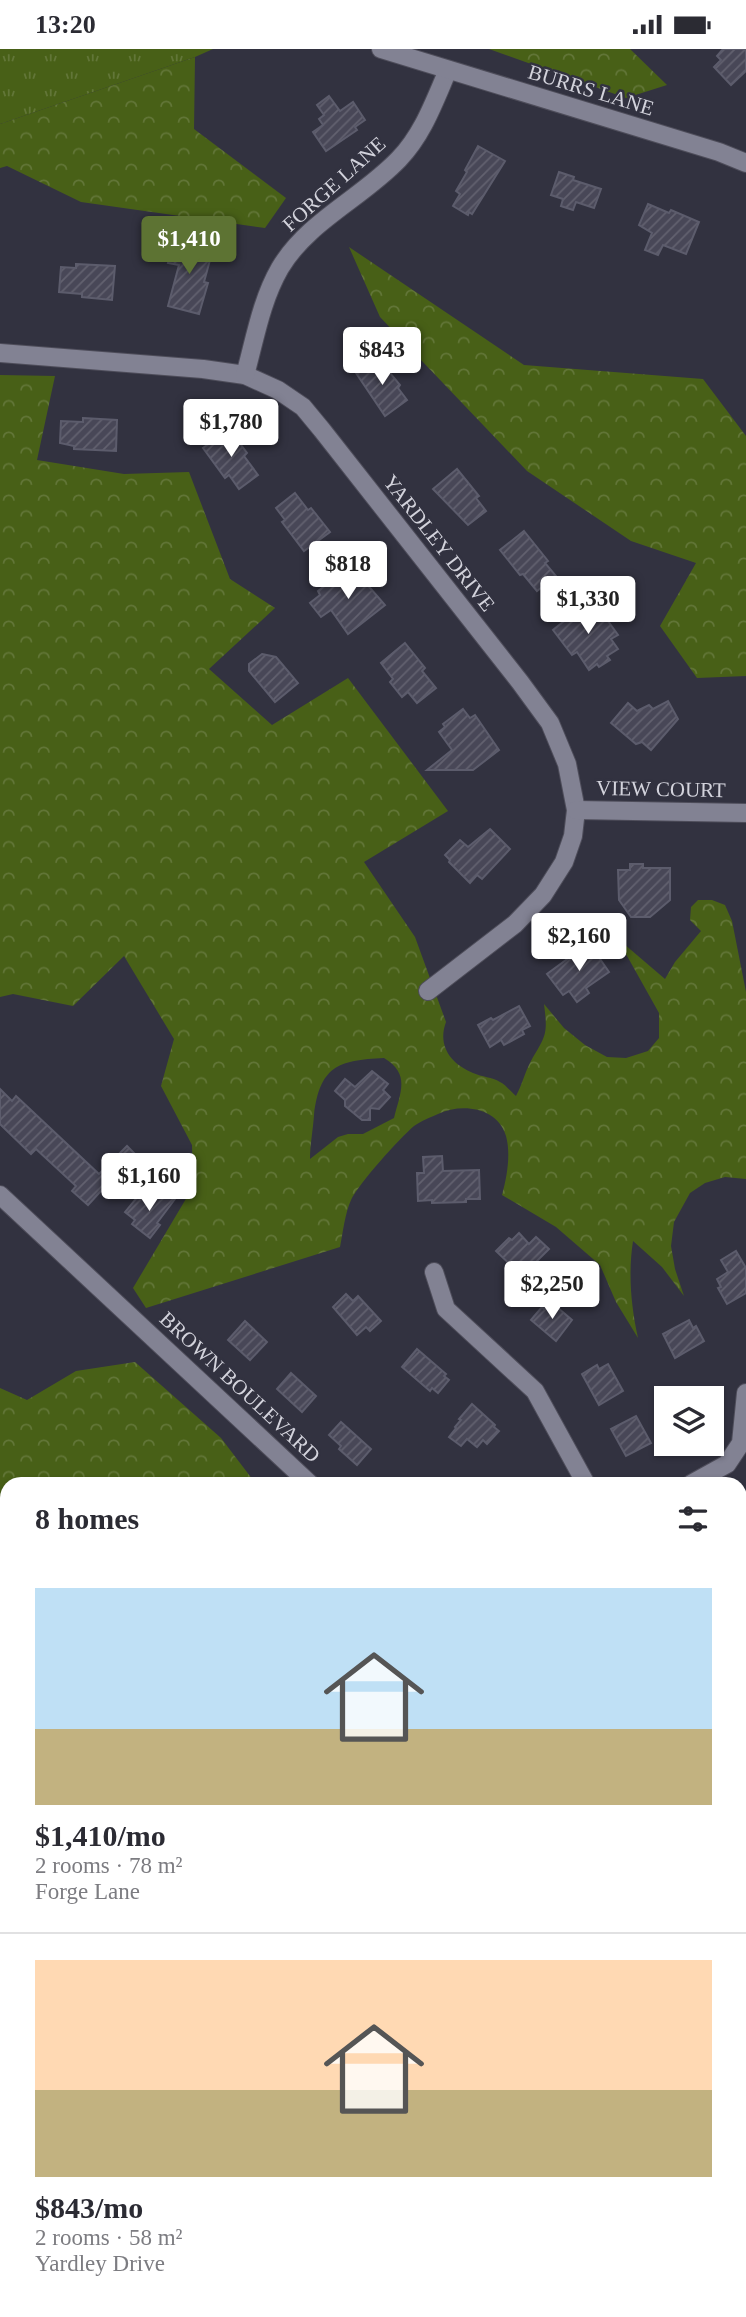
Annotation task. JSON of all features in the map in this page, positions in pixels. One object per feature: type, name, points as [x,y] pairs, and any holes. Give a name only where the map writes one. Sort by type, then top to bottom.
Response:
[{"type":"street","name":"BURRS LANE","points":[[381,49],[719,152],[746,163]]},
{"type":"street","name":"FORGE LANE","points":[[245,375],[265,298],[281,266],[310,232],[399,159],[422,130],[448,70]]},
{"type":"street","name":"YARDLEY DRIVE","points":[[0,353],[203,369],[245,375],[278,390],[303,407],[550,723],[567,764],[576,810],[573,836],[564,862],[543,895],[515,924],[428,991]]},
{"type":"street","name":"VIEW COURT","points":[[576,810],[746,813]]},
{"type":"street","name":"BROWN BOULEVARD","points":[[0,1195],[303,1477]]},
{"type":"street","points":[[434,1272],[446,1309],[535,1391],[582,1477]]},
{"type":"street","points":[[704,1477],[727,1464],[741,1443],[746,1393]]},
{"type":"green space","points":[[0,49],[213,49],[0,124]]},
{"type":"green space","points":[[489,49],[630,49],[667,85],[626,98]]},
{"type":"green space","points":[[195,57],[194,129],[286,198],[265,228],[81,202],[7,166],[0,168],[0,124]]},
{"type":"green space","points":[[349,247],[524,365],[703,379],[746,436],[746,676],[697,678],[660,626],[696,563],[631,541],[527,471],[380,317]]},
{"type":"green space","points":[[0,375],[55,376],[37,460],[124,474],[189,472],[230,579],[275,608],[209,669],[272,725],[348,678],[448,811],[364,862],[415,937],[446,1022],[443,1039],[445,1046],[458,1065],[500,1082],[516,1096],[545,1034],[544,1004],[564,1028],[585,1045],[607,1057],[626,1058],[648,1051],[659,1038],[659,1013],[617,938],[665,979],[675,962],[701,931],[690,920],[691,907],[698,900],[712,900],[725,905],[732,921],[746,992],[746,1179],[725,1177],[705,1183],[690,1193],[674,1222],[671,1246],[684,1296],[662,1267],[633,1241],[631,1290],[638,1338],[616,1302],[600,1265],[556,1227],[502,1195],[508,1165],[506,1136],[501,1126],[487,1113],[468,1108],[447,1111],[420,1122],[390,1150],[351,1200],[340,1247],[146,1308],[133,1288],[193,1187],[192,1145],[161,1086],[174,1039],[124,956],[73,1006],[13,994],[0,997]],"holes":[[[384,1058],[401,1077],[401,1092],[394,1118],[363,1134],[338,1137],[310,1159],[317,1099],[326,1076],[343,1064],[354,1061]]]},
{"type":"green space","points":[[135,1362],[221,1438],[251,1477],[0,1477],[0,1388],[27,1400],[76,1371]]},
{"type":"building","points":[[723,49],[746,49],[746,71],[731,85],[714,67],[721,60],[717,56]]},
{"type":"building","points":[[329,96],[340,111],[353,102],[365,120],[355,127],[357,130],[326,151],[313,132],[323,125],[319,119],[324,115],[317,105]]},
{"type":"building","points":[[478,146],[505,161],[472,214],[469,212],[468,215],[453,206],[460,194],[456,191]]},
{"type":"building","points":[[559,172],[574,177],[573,180],[601,189],[594,208],[576,202],[573,210],[561,206],[563,199],[551,195]]},
{"type":"building","points":[[648,204],[699,222],[686,254],[663,245],[658,255],[645,250],[652,233],[639,225]]},
{"type":"building","points":[[174,240],[205,245],[202,258],[210,260],[204,282],[208,283],[199,314],[168,306],[179,265],[168,263]]},
{"type":"building","points":[[76,264],[115,266],[112,300],[59,292],[61,267],[76,268]]},
{"type":"building","points":[[375,359],[400,385],[398,388],[407,400],[385,416],[356,373]]},
{"type":"building","points":[[83,418],[117,420],[116,451],[74,449],[74,446],[60,443],[61,421],[83,422]]},
{"type":"building","points":[[229,429],[247,453],[244,456],[258,475],[239,489],[229,475],[225,478],[203,448]]},
{"type":"building","points":[[457,469],[479,496],[476,498],[486,511],[468,525],[433,489]]},
{"type":"building","points":[[295,493],[330,532],[304,551],[282,522],[285,520],[276,508]]},
{"type":"building","points":[[524,531],[548,561],[545,563],[556,576],[537,591],[500,550]]},
{"type":"building","points":[[344,571],[351,580],[358,574],[385,605],[348,634],[331,610],[321,617],[310,603],[320,595],[318,591]]},
{"type":"building","points":[[595,603],[618,635],[611,639],[618,649],[607,656],[610,660],[589,670],[577,652],[572,655],[553,630],[578,610],[580,613]]},
{"type":"building","points":[[405,643],[425,668],[422,671],[436,688],[417,703],[408,692],[402,697],[390,682],[393,679],[381,663]]},
{"type":"building","points":[[262,654],[276,657],[298,683],[275,702],[249,671],[249,664]]},
{"type":"building","points":[[668,701],[678,719],[651,750],[642,742],[636,744],[611,723],[628,703],[637,711],[649,705],[653,709]]},
{"type":"building","points":[[463,709],[470,718],[475,715],[499,750],[473,770],[427,770],[452,750],[439,732],[445,727],[443,724]]},
{"type":"building","points":[[490,829],[510,849],[482,879],[477,875],[470,883],[445,855],[460,840],[468,847]]},
{"type":"building","points":[[630,864],[643,864],[643,868],[670,868],[670,900],[650,917],[631,917],[619,900],[618,870],[630,870]]},
{"type":"building","points":[[589,943],[609,972],[586,988],[589,993],[577,1002],[569,991],[563,995],[547,974]]},
{"type":"building","points":[[519,1006],[530,1026],[522,1030],[524,1034],[504,1045],[501,1040],[490,1047],[478,1025]]},
{"type":"building","points":[[372,1071],[388,1084],[383,1090],[390,1097],[379,1109],[370,1108],[370,1120],[362,1120],[345,1106],[345,1100],[335,1091],[345,1079],[355,1087]]},
{"type":"building","points":[[0,1089],[12,1101],[16,1096],[99,1174],[127,1146],[135,1154],[88,1205],[72,1191],[76,1186],[36,1149],[31,1154],[0,1124]]},
{"type":"building","points":[[442,1156],[443,1171],[479,1170],[480,1199],[466,1199],[466,1202],[418,1201],[417,1173],[424,1173],[423,1157]]},
{"type":"building","points":[[163,1190],[175,1199],[157,1223],[160,1225],[150,1238],[132,1224],[135,1220],[125,1212],[139,1195],[152,1204]]},
{"type":"building","points":[[519,1233],[529,1244],[536,1237],[549,1249],[522,1276],[496,1251],[509,1238],[512,1240]]},
{"type":"building","points":[[736,1251],[746,1268],[746,1293],[727,1304],[718,1288],[721,1287],[717,1279],[728,1272],[721,1260]]},
{"type":"building","points":[[346,1294],[353,1301],[358,1296],[381,1321],[370,1331],[366,1327],[357,1335],[333,1307]]},
{"type":"building","points":[[551,1302],[572,1320],[556,1341],[531,1320],[542,1307],[544,1309]]},
{"type":"building","points":[[689,1320],[693,1328],[696,1326],[704,1341],[675,1358],[663,1334]]},
{"type":"building","points":[[245,1321],[267,1342],[250,1360],[228,1340]]},
{"type":"building","points":[[417,1349],[446,1374],[444,1376],[449,1380],[438,1393],[432,1388],[430,1391],[402,1367]]},
{"type":"building","points":[[608,1364],[623,1391],[599,1405],[582,1374],[597,1365],[599,1369]]},
{"type":"building","points":[[291,1373],[316,1396],[302,1412],[277,1389]]},
{"type":"building","points":[[472,1404],[499,1431],[487,1444],[483,1440],[477,1447],[467,1439],[461,1446],[449,1437]]},
{"type":"building","points":[[636,1416],[651,1443],[626,1456],[611,1429]]},
{"type":"building","points":[[341,1422],[371,1449],[357,1465],[339,1449],[341,1446],[329,1435]]}]
